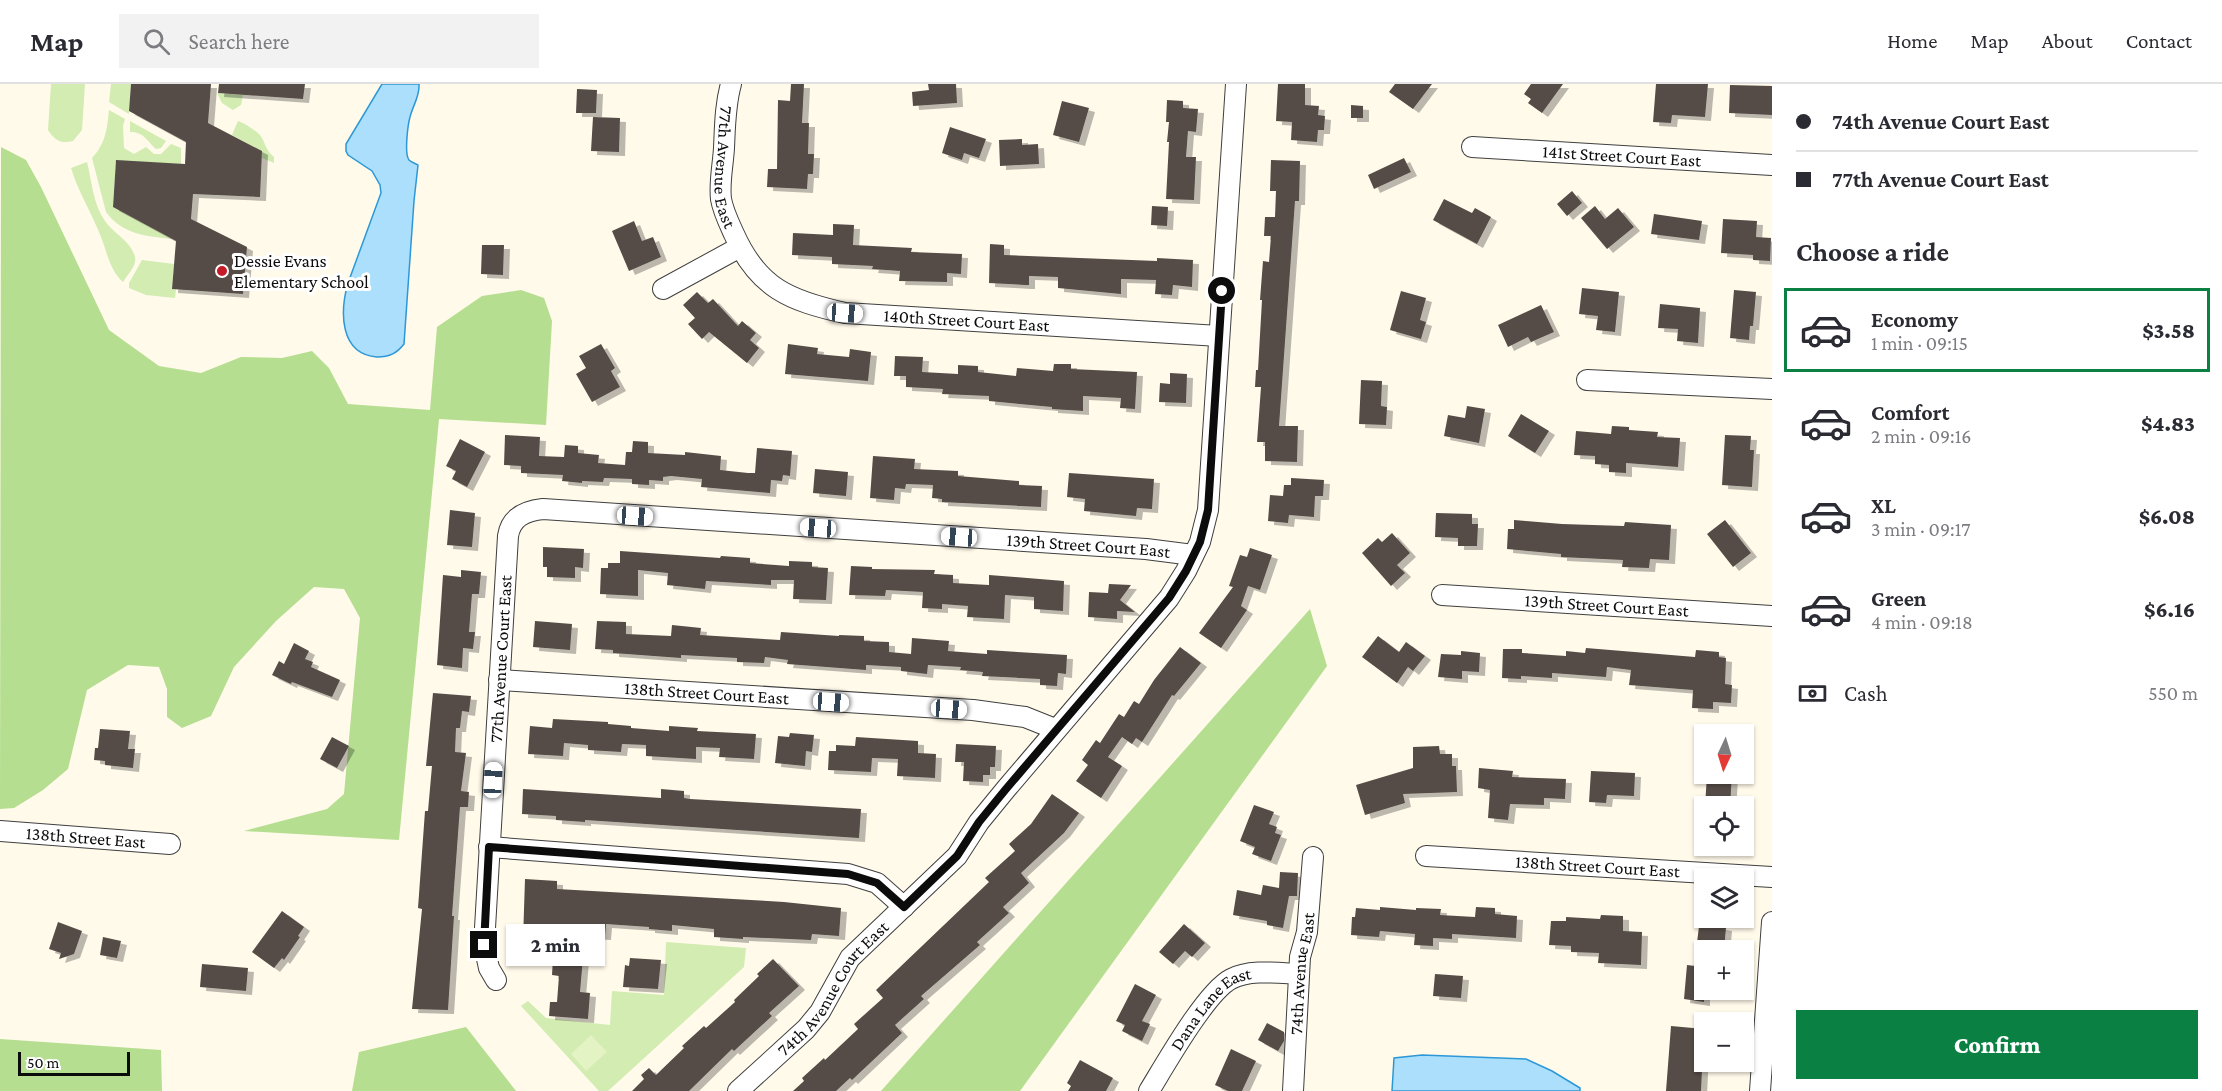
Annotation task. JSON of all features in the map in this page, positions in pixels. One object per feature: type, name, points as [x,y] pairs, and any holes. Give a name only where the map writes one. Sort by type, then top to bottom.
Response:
[{"type":"street","name":"77th Avenue East","points":[[731,84],[726,110],[722,201],[740,247]]},
{"type":"street","name":"74th Avenue Court East","points":[[738,1091],[806,1029],[820,1012],[850,958],[957,856],[979,822],[1055,729],[1169,598],[1186,571],[1202,535],[1208,510],[1236,84]]},
{"type":"street","name":"141st Street Court East","points":[[1472,147],[1772,165]]},
{"type":"street","points":[[663,290],[740,247]]},
{"type":"street","name":"140th Street Court East","points":[[740,247],[758,274],[790,298],[810,306],[845,313],[1219,336]]},
{"type":"street","points":[[1587,380],[1772,389]]},
{"type":"street","name":"139th Street Court East","points":[[518,517],[543,509],[1146,549],[1193,555]]},
{"type":"street","name":"77th Avenue Court East","points":[[496,980],[489,968],[484,945],[508,536],[512,523],[518,517]]},
{"type":"street","name":"139th Street Court East","points":[[1442,595],[1772,616]]},
{"type":"street","name":"138th Street Court East","points":[[499,680],[973,710],[1025,717],[1055,729]]},
{"type":"street","name":"138th Street East","points":[[0,831],[170,844]]},
{"type":"street","points":[[489,847],[841,873],[877,883],[904,907]]},
{"type":"street","name":"138th Street Court East","points":[[1426,856],[1772,877]]},
{"type":"street","name":"74th Avenue East","points":[[1293,1091],[1300,957],[1307,932],[1313,857]]},
{"type":"street","points":[[1760,1091],[1771,975],[1772,922]]},
{"type":"street","name":"Dana Lane East","points":[[1149,1091],[1184,1035],[1221,986],[1231,979],[1252,974],[1299,974]]},
{"type":"green space","points":[[51,84],[85,84],[82,130],[73,141],[59,141],[48,130]]},
{"type":"green space","points":[[111,84],[131,84],[129,114],[109,102]]},
{"type":"green space","points":[[217,93],[243,95],[241,105],[233,110],[222,103]]},
{"type":"green space","points":[[109,110],[125,119],[124,148],[134,154],[146,147],[154,154],[161,154],[171,144],[181,148],[181,164],[116,161],[113,207],[172,239],[127,230],[106,212],[92,158],[103,141]]},
{"type":"green space","points":[[130,121],[166,141],[161,148],[156,149],[142,135],[130,132]]},
{"type":"green space","points":[[238,121],[260,135],[274,157],[274,163],[262,158],[262,151],[232,135]]},
{"type":"green space","points":[[1,147],[26,160],[109,330],[159,366],[201,373],[241,357],[282,358],[312,351],[329,368],[348,404],[430,410],[437,327],[482,296],[521,290],[544,298],[552,321],[546,425],[439,419],[399,840],[244,831],[327,809],[344,794],[360,618],[344,589],[314,587],[276,621],[234,667],[211,716],[182,728],[167,717],[167,689],[159,667],[128,665],[87,690],[68,769],[43,790],[14,808],[0,809]]},
{"type":"green space","points":[[87,162],[95,200],[101,214],[109,226],[130,246],[135,257],[133,267],[123,282],[112,267],[71,168]]},
{"type":"green space","points":[[142,260],[174,264],[172,289],[176,289],[175,298],[146,295],[129,288],[129,283]]},
{"type":"green space","points":[[1310,609],[1327,666],[1020,1091],[881,1091]]},
{"type":"green space","points":[[666,942],[746,948],[744,967],[608,1091],[599,1091],[521,1006],[528,1001],[546,1018],[610,1025],[612,991],[664,995]]},
{"type":"green space","points":[[466,1027],[516,1091],[352,1091],[359,1052]]},
{"type":"green space","points":[[591,1035],[607,1052],[586,1071],[571,1054]]},
{"type":"green space","points":[[0,1039],[161,1050],[162,1091],[0,1091]]},
{"type":"water","points":[[382,84],[419,84],[407,132],[409,160],[418,165],[404,344],[393,354],[377,357],[355,348],[349,340],[345,329],[344,306],[348,283],[381,193],[380,185],[372,171],[348,155],[346,144]]},
{"type":"water","points":[[1422,1055],[1526,1059],[1552,1071],[1580,1088],[1580,1091],[1392,1091],[1394,1058]]},
{"type":"building","points":[[131,84],[211,84],[208,123],[262,151],[260,197],[193,194],[191,219],[247,247],[243,294],[172,289],[176,241],[113,207],[116,160],[185,164],[186,142],[129,111]]},
{"type":"building","points":[[219,84],[305,84],[303,99],[218,93]]},
{"type":"building","points":[[791,84],[804,84],[802,123],[809,123],[808,154],[814,154],[813,174],[808,174],[807,189],[767,187],[768,169],[777,169],[778,100],[790,101]]},
{"type":"building","points":[[928,84],[956,84],[957,103],[913,106],[912,92],[929,90]]},
{"type":"building","points":[[1278,84],[1305,84],[1305,105],[1319,106],[1318,115],[1325,116],[1324,130],[1318,130],[1317,142],[1291,140],[1292,122],[1276,121]]},
{"type":"building","points":[[1395,84],[1432,84],[1413,109],[1389,92]]},
{"type":"building","points":[[1531,84],[1563,84],[1542,113],[1528,103],[1531,99],[1524,94]]},
{"type":"building","points":[[1656,84],[1708,84],[1705,117],[1672,115],[1671,123],[1653,122]]},
{"type":"building","points":[[1730,85],[1772,86],[1772,115],[1729,113]]},
{"type":"building","points":[[577,89],[597,90],[596,113],[576,113]]},
{"type":"building","points":[[1167,100],[1183,101],[1183,108],[1198,109],[1196,132],[1188,131],[1186,157],[1196,157],[1194,200],[1166,199],[1169,142],[1167,142],[1169,122],[1166,122]]},
{"type":"building","points":[[1062,101],[1089,108],[1079,142],[1053,135]]},
{"type":"building","points":[[1351,105],[1363,106],[1363,118],[1351,118]]},
{"type":"building","points":[[593,117],[620,118],[619,152],[591,151]]},
{"type":"building","points":[[950,127],[986,139],[979,158],[964,153],[962,160],[942,153]]},
{"type":"building","points":[[1022,139],[1022,145],[1038,144],[1039,164],[1000,166],[999,140]]},
{"type":"building","points":[[1404,158],[1411,172],[1374,189],[1368,175]]},
{"type":"building","points":[[1271,160],[1300,161],[1299,201],[1295,201],[1279,426],[1298,426],[1297,462],[1265,461],[1265,442],[1257,442],[1261,387],[1255,387],[1256,370],[1258,370],[1262,300],[1260,300],[1263,261],[1269,262],[1271,236],[1264,236],[1265,217],[1275,217],[1276,191],[1270,191]]},
{"type":"building","points":[[1572,191],[1582,203],[1567,216],[1557,204]]},
{"type":"building","points":[[1444,199],[1472,213],[1475,208],[1491,217],[1477,244],[1433,220]]},
{"type":"building","points":[[1152,206],[1168,207],[1167,226],[1151,225]]},
{"type":"building","points":[[1595,206],[1605,219],[1618,208],[1634,227],[1607,249],[1581,218]]},
{"type":"building","points":[[1654,214],[1702,221],[1699,240],[1651,234]]},
{"type":"building","points":[[1723,219],[1757,221],[1756,237],[1771,238],[1770,261],[1753,260],[1753,255],[1721,253]]},
{"type":"building","points":[[634,221],[642,241],[653,237],[661,257],[629,271],[612,231]]},
{"type":"building","points":[[833,224],[854,225],[853,245],[912,248],[911,252],[962,254],[961,274],[947,273],[947,282],[899,281],[900,271],[872,269],[873,266],[832,264],[832,257],[792,255],[793,233],[833,235]]},
{"type":"building","points":[[990,244],[1004,245],[1004,255],[1157,261],[1157,258],[1193,260],[1192,287],[1173,285],[1172,295],[1155,294],[1156,280],[1121,279],[1121,294],[1058,288],[1058,277],[1029,276],[1029,285],[989,283]]},
{"type":"building","points":[[482,245],[504,245],[503,275],[481,274]]},
{"type":"building","points":[[1582,288],[1619,292],[1615,332],[1596,330],[1598,316],[1579,314]]},
{"type":"building","points":[[1734,290],[1756,292],[1753,326],[1750,326],[1749,340],[1730,338]]},
{"type":"building","points":[[1401,291],[1426,298],[1420,320],[1426,322],[1421,339],[1390,330]]},
{"type":"building","points":[[697,292],[708,303],[713,299],[738,326],[742,321],[756,333],[750,340],[759,348],[747,363],[709,332],[702,339],[688,324],[695,318],[683,305]]},
{"type":"building","points":[[1660,304],[1700,308],[1698,343],[1677,341],[1678,329],[1658,328]]},
{"type":"building","points":[[1541,305],[1554,332],[1531,342],[1528,337],[1508,347],[1498,325]]},
{"type":"building","points":[[601,344],[615,368],[611,371],[620,387],[592,402],[576,374],[586,368],[579,356]]},
{"type":"building","points":[[788,344],[818,348],[817,354],[849,357],[850,349],[871,352],[868,381],[785,374]]},
{"type":"building","points":[[895,356],[923,357],[922,372],[958,374],[958,365],[978,366],[978,372],[1016,376],[1017,368],[1053,371],[1054,364],[1071,364],[1071,369],[1137,372],[1135,409],[1120,408],[1121,398],[1083,396],[1083,411],[989,401],[989,396],[942,394],[943,389],[906,387],[906,376],[894,376]]},
{"type":"building","points":[[1170,373],[1187,374],[1186,403],[1159,402],[1160,383],[1170,384]]},
{"type":"building","points":[[1361,380],[1382,381],[1381,406],[1387,407],[1386,425],[1359,424]]},
{"type":"building","points":[[1467,406],[1485,409],[1479,443],[1444,436],[1448,415],[1465,418]]},
{"type":"building","points":[[1521,414],[1549,431],[1535,453],[1508,436]]},
{"type":"building","points":[[1612,426],[1658,432],[1657,437],[1680,438],[1678,467],[1626,463],[1626,473],[1609,472],[1609,465],[1595,464],[1595,456],[1574,455],[1576,431],[1611,434]]},
{"type":"building","points":[[505,435],[540,437],[539,456],[564,457],[565,445],[578,446],[578,453],[599,455],[598,463],[625,465],[626,452],[632,452],[633,441],[648,442],[648,453],[685,455],[685,452],[721,456],[720,470],[748,473],[755,473],[757,448],[792,451],[790,476],[783,475],[782,481],[771,480],[770,493],[701,487],[702,479],[671,476],[663,477],[663,481],[649,480],[649,485],[632,484],[632,479],[604,478],[603,482],[582,481],[582,483],[562,481],[563,475],[521,473],[521,466],[504,465]]},
{"type":"building","points":[[1725,435],[1751,436],[1750,450],[1754,450],[1752,487],[1722,485]]},
{"type":"building","points":[[460,439],[485,452],[467,487],[452,479],[456,471],[446,466]]},
{"type":"building","points":[[873,456],[915,459],[914,469],[958,471],[958,476],[1019,481],[1019,485],[1042,486],[1041,507],[942,502],[942,499],[932,498],[933,485],[906,484],[905,489],[895,488],[894,500],[870,498]]},
{"type":"building","points":[[815,469],[848,472],[846,496],[813,493]]},
{"type":"building","points":[[1069,473],[1154,479],[1152,509],[1137,508],[1136,516],[1084,511],[1085,499],[1067,497]]},
{"type":"building","points":[[1291,478],[1324,480],[1323,496],[1315,496],[1314,517],[1289,515],[1288,523],[1268,521],[1270,495],[1283,496],[1284,485],[1291,485]]},
{"type":"building","points":[[450,510],[475,513],[472,547],[447,545]]},
{"type":"building","points":[[1436,513],[1472,514],[1472,524],[1478,524],[1477,546],[1458,546],[1458,538],[1435,537]]},
{"type":"building","points":[[1514,520],[1624,526],[1625,522],[1671,525],[1669,560],[1650,559],[1649,568],[1622,567],[1623,560],[1561,557],[1561,554],[1507,549],[1508,529],[1514,529]]},
{"type":"building","points":[[1725,520],[1751,553],[1733,567],[1707,534]]},
{"type":"building","points":[[1392,533],[1410,553],[1397,565],[1405,573],[1391,586],[1362,553],[1378,538],[1382,542]]},
{"type":"building","points":[[543,547],[584,549],[583,568],[575,567],[575,578],[547,577],[547,567],[543,567]]},
{"type":"building","points":[[1250,548],[1272,555],[1260,590],[1248,586],[1241,606],[1247,610],[1221,648],[1199,633],[1233,587],[1229,586],[1240,555],[1247,557]]},
{"type":"building","points":[[620,551],[750,558],[750,563],[789,566],[789,561],[812,562],[812,567],[828,568],[826,600],[793,599],[794,580],[771,580],[771,585],[706,581],[705,589],[667,585],[668,573],[638,570],[638,596],[600,594],[601,568],[608,568],[608,563],[620,563]]},
{"type":"building","points":[[851,566],[872,567],[872,569],[935,570],[934,574],[953,575],[953,583],[989,585],[989,575],[1064,581],[1063,611],[1034,609],[1034,597],[1005,595],[1004,619],[967,617],[968,606],[942,604],[942,609],[922,608],[923,592],[886,590],[885,596],[849,595]]},
{"type":"building","points":[[461,570],[481,572],[479,594],[472,594],[469,632],[475,632],[473,649],[463,648],[462,668],[437,665],[443,575],[461,577]]},
{"type":"building","points":[[1109,584],[1131,585],[1120,600],[1135,612],[1117,611],[1117,619],[1088,617],[1089,592],[1108,593]]},
{"type":"building","points":[[535,621],[572,624],[570,650],[533,647]]},
{"type":"building","points":[[597,621],[626,622],[626,634],[671,636],[672,625],[701,628],[700,635],[780,640],[781,632],[864,636],[864,641],[889,642],[889,652],[911,654],[912,638],[949,641],[948,651],[987,654],[987,650],[1067,655],[1066,674],[1058,673],[1057,686],[1040,685],[1040,679],[982,676],[983,672],[960,670],[961,667],[928,665],[927,674],[901,671],[901,667],[866,665],[866,670],[787,664],[788,660],[765,657],[764,663],[737,662],[737,658],[681,655],[681,658],[613,653],[613,650],[595,649]]},
{"type":"building","points":[[1378,636],[1399,652],[1406,642],[1425,656],[1413,671],[1408,667],[1397,683],[1362,657]]},
{"type":"building","points":[[294,643],[309,651],[305,659],[313,662],[311,667],[340,680],[332,697],[292,682],[291,684],[272,675],[279,661],[284,664]]},
{"type":"building","points":[[1180,647],[1201,663],[1174,696],[1172,695],[1142,742],[1136,738],[1132,744],[1122,737],[1108,757],[1122,766],[1101,798],[1076,781],[1088,765],[1082,760],[1096,740],[1100,743],[1119,714],[1124,717],[1134,701],[1139,704],[1154,680]]},
{"type":"building","points":[[1586,648],[1695,657],[1696,650],[1719,652],[1719,657],[1726,658],[1725,684],[1732,685],[1731,703],[1713,702],[1713,709],[1692,708],[1693,690],[1629,685],[1631,670],[1607,667],[1606,677],[1552,673],[1552,678],[1521,676],[1521,679],[1502,678],[1503,649],[1522,649],[1522,653],[1566,656],[1566,651],[1585,653]]},
{"type":"building","points":[[1461,651],[1480,653],[1479,672],[1462,671],[1462,679],[1438,677],[1441,654],[1461,655]]},
{"type":"building","points":[[433,693],[471,696],[469,712],[462,711],[460,728],[456,728],[455,752],[466,753],[461,791],[469,792],[468,807],[460,807],[448,1010],[412,1009],[422,909],[418,908],[425,811],[428,811],[432,766],[426,766]]},
{"type":"building","points":[[553,719],[608,722],[608,724],[631,726],[631,728],[669,731],[669,726],[698,728],[697,731],[756,734],[754,759],[719,757],[720,748],[696,747],[696,759],[646,756],[646,745],[622,744],[621,752],[588,750],[588,745],[564,743],[563,756],[528,754],[530,726],[552,728]]},
{"type":"building","points":[[100,729],[130,731],[128,749],[135,749],[133,768],[105,765],[105,761],[94,760]]},
{"type":"building","points":[[790,733],[814,735],[812,752],[806,751],[805,766],[775,763],[778,736],[789,737]]},
{"type":"building","points":[[332,737],[349,746],[337,768],[320,759]]},
{"type":"building","points":[[856,737],[918,741],[918,753],[936,754],[935,778],[897,776],[898,759],[872,758],[871,772],[828,770],[829,751],[836,751],[836,745],[855,746]]},
{"type":"building","points":[[956,744],[996,746],[995,767],[990,767],[990,775],[983,775],[983,782],[963,781],[964,762],[955,762]]},
{"type":"building","points":[[1439,746],[1440,754],[1452,754],[1452,766],[1456,766],[1457,792],[1403,794],[1405,803],[1365,815],[1356,785],[1413,768],[1413,747]]},
{"type":"building","points":[[1479,768],[1513,771],[1512,777],[1566,779],[1565,799],[1544,798],[1544,805],[1510,804],[1508,820],[1488,818],[1490,790],[1478,788]]},
{"type":"building","points":[[1591,771],[1635,773],[1634,796],[1607,795],[1606,803],[1589,802]]},
{"type":"building","points":[[1706,784],[1731,784],[1731,796],[1706,796]]},
{"type":"building","points":[[523,789],[661,798],[661,789],[684,791],[684,798],[690,799],[861,809],[859,838],[556,820],[556,816],[522,814]]},
{"type":"building","points":[[1052,794],[1079,813],[1064,833],[1021,873],[1029,883],[1003,907],[1009,913],[977,942],[980,945],[921,996],[924,999],[895,1025],[902,1033],[852,1080],[850,1078],[836,1091],[793,1091],[804,1081],[802,1078],[858,1029],[854,1024],[883,998],[876,990],[989,882],[985,878],[1015,851],[1009,844],[1031,824]]},
{"type":"building","points":[[1254,805],[1274,812],[1269,824],[1277,827],[1275,833],[1281,835],[1271,861],[1252,854],[1255,847],[1240,841]]},
{"type":"building","points":[[1280,872],[1298,873],[1297,896],[1289,896],[1283,928],[1267,925],[1267,921],[1233,915],[1237,890],[1261,895],[1263,885],[1279,888]]},
{"type":"building","points":[[525,879],[557,881],[557,889],[784,902],[841,908],[839,936],[812,934],[811,940],[743,937],[743,939],[714,937],[714,929],[672,925],[672,931],[606,924],[605,936],[585,935],[580,992],[590,993],[588,1019],[549,1016],[550,1002],[557,1002],[559,976],[552,975],[554,941],[523,940]]},
{"type":"building","points":[[1380,907],[1416,910],[1416,908],[1441,909],[1440,915],[1475,917],[1476,907],[1495,908],[1495,914],[1517,916],[1516,938],[1452,934],[1452,939],[1433,938],[1433,946],[1414,945],[1415,934],[1380,931],[1379,937],[1351,935],[1352,917],[1355,917],[1356,908],[1380,910]]},
{"type":"building","points":[[282,911],[304,927],[284,960],[282,958],[274,968],[252,952]]},
{"type":"building","points":[[1601,915],[1623,916],[1623,931],[1642,932],[1641,965],[1598,963],[1599,953],[1571,952],[1571,946],[1549,945],[1551,921],[1566,921],[1566,917],[1600,919]]},
{"type":"building","points":[[58,922],[82,931],[74,954],[59,959],[61,953],[49,949]]},
{"type":"building","points":[[1184,924],[1205,943],[1192,957],[1185,951],[1173,964],[1159,952]]},
{"type":"building","points":[[1699,928],[1726,928],[1725,940],[1697,940]]},
{"type":"building","points":[[103,937],[121,941],[117,958],[100,955]]},
{"type":"building","points":[[630,958],[661,960],[658,989],[623,987],[625,965],[629,966]]},
{"type":"building","points":[[773,959],[799,986],[769,1013],[772,1016],[734,1051],[732,1049],[689,1091],[632,1091],[644,1079],[641,1075],[649,1068],[656,1075],[684,1048],[682,1046],[735,1002],[734,1000]]},
{"type":"building","points":[[202,964],[248,968],[246,991],[200,987]]},
{"type":"building","points":[[1687,965],[1694,966],[1694,1000],[1704,1000],[1704,1002],[1684,999]]},
{"type":"building","points":[[1435,974],[1463,976],[1461,998],[1433,996]]},
{"type":"building","points":[[1135,984],[1156,995],[1142,1021],[1150,1024],[1142,1041],[1122,1031],[1125,1025],[1116,1021]]},
{"type":"building","points":[[1267,1023],[1284,1032],[1284,1041],[1278,1051],[1258,1040]]},
{"type":"building","points":[[1671,1026],[1694,1028],[1694,1072],[1702,1072],[1701,1091],[1666,1091]]},
{"type":"building","points":[[1231,1049],[1256,1061],[1242,1091],[1228,1091],[1215,1085]]},
{"type":"building","points":[[1080,1060],[1113,1078],[1106,1091],[1068,1091],[1071,1086],[1067,1083]]},
{"type":"place","name":"Dessie Evans Elementary School","points":[[222,271]]},
{"type":"route","points":[[484,945],[489,847],[848,874],[877,883],[904,907],[957,856],[979,822],[1055,729],[1169,598],[1186,571],[1200,542],[1208,510],[1222,291]]}]
